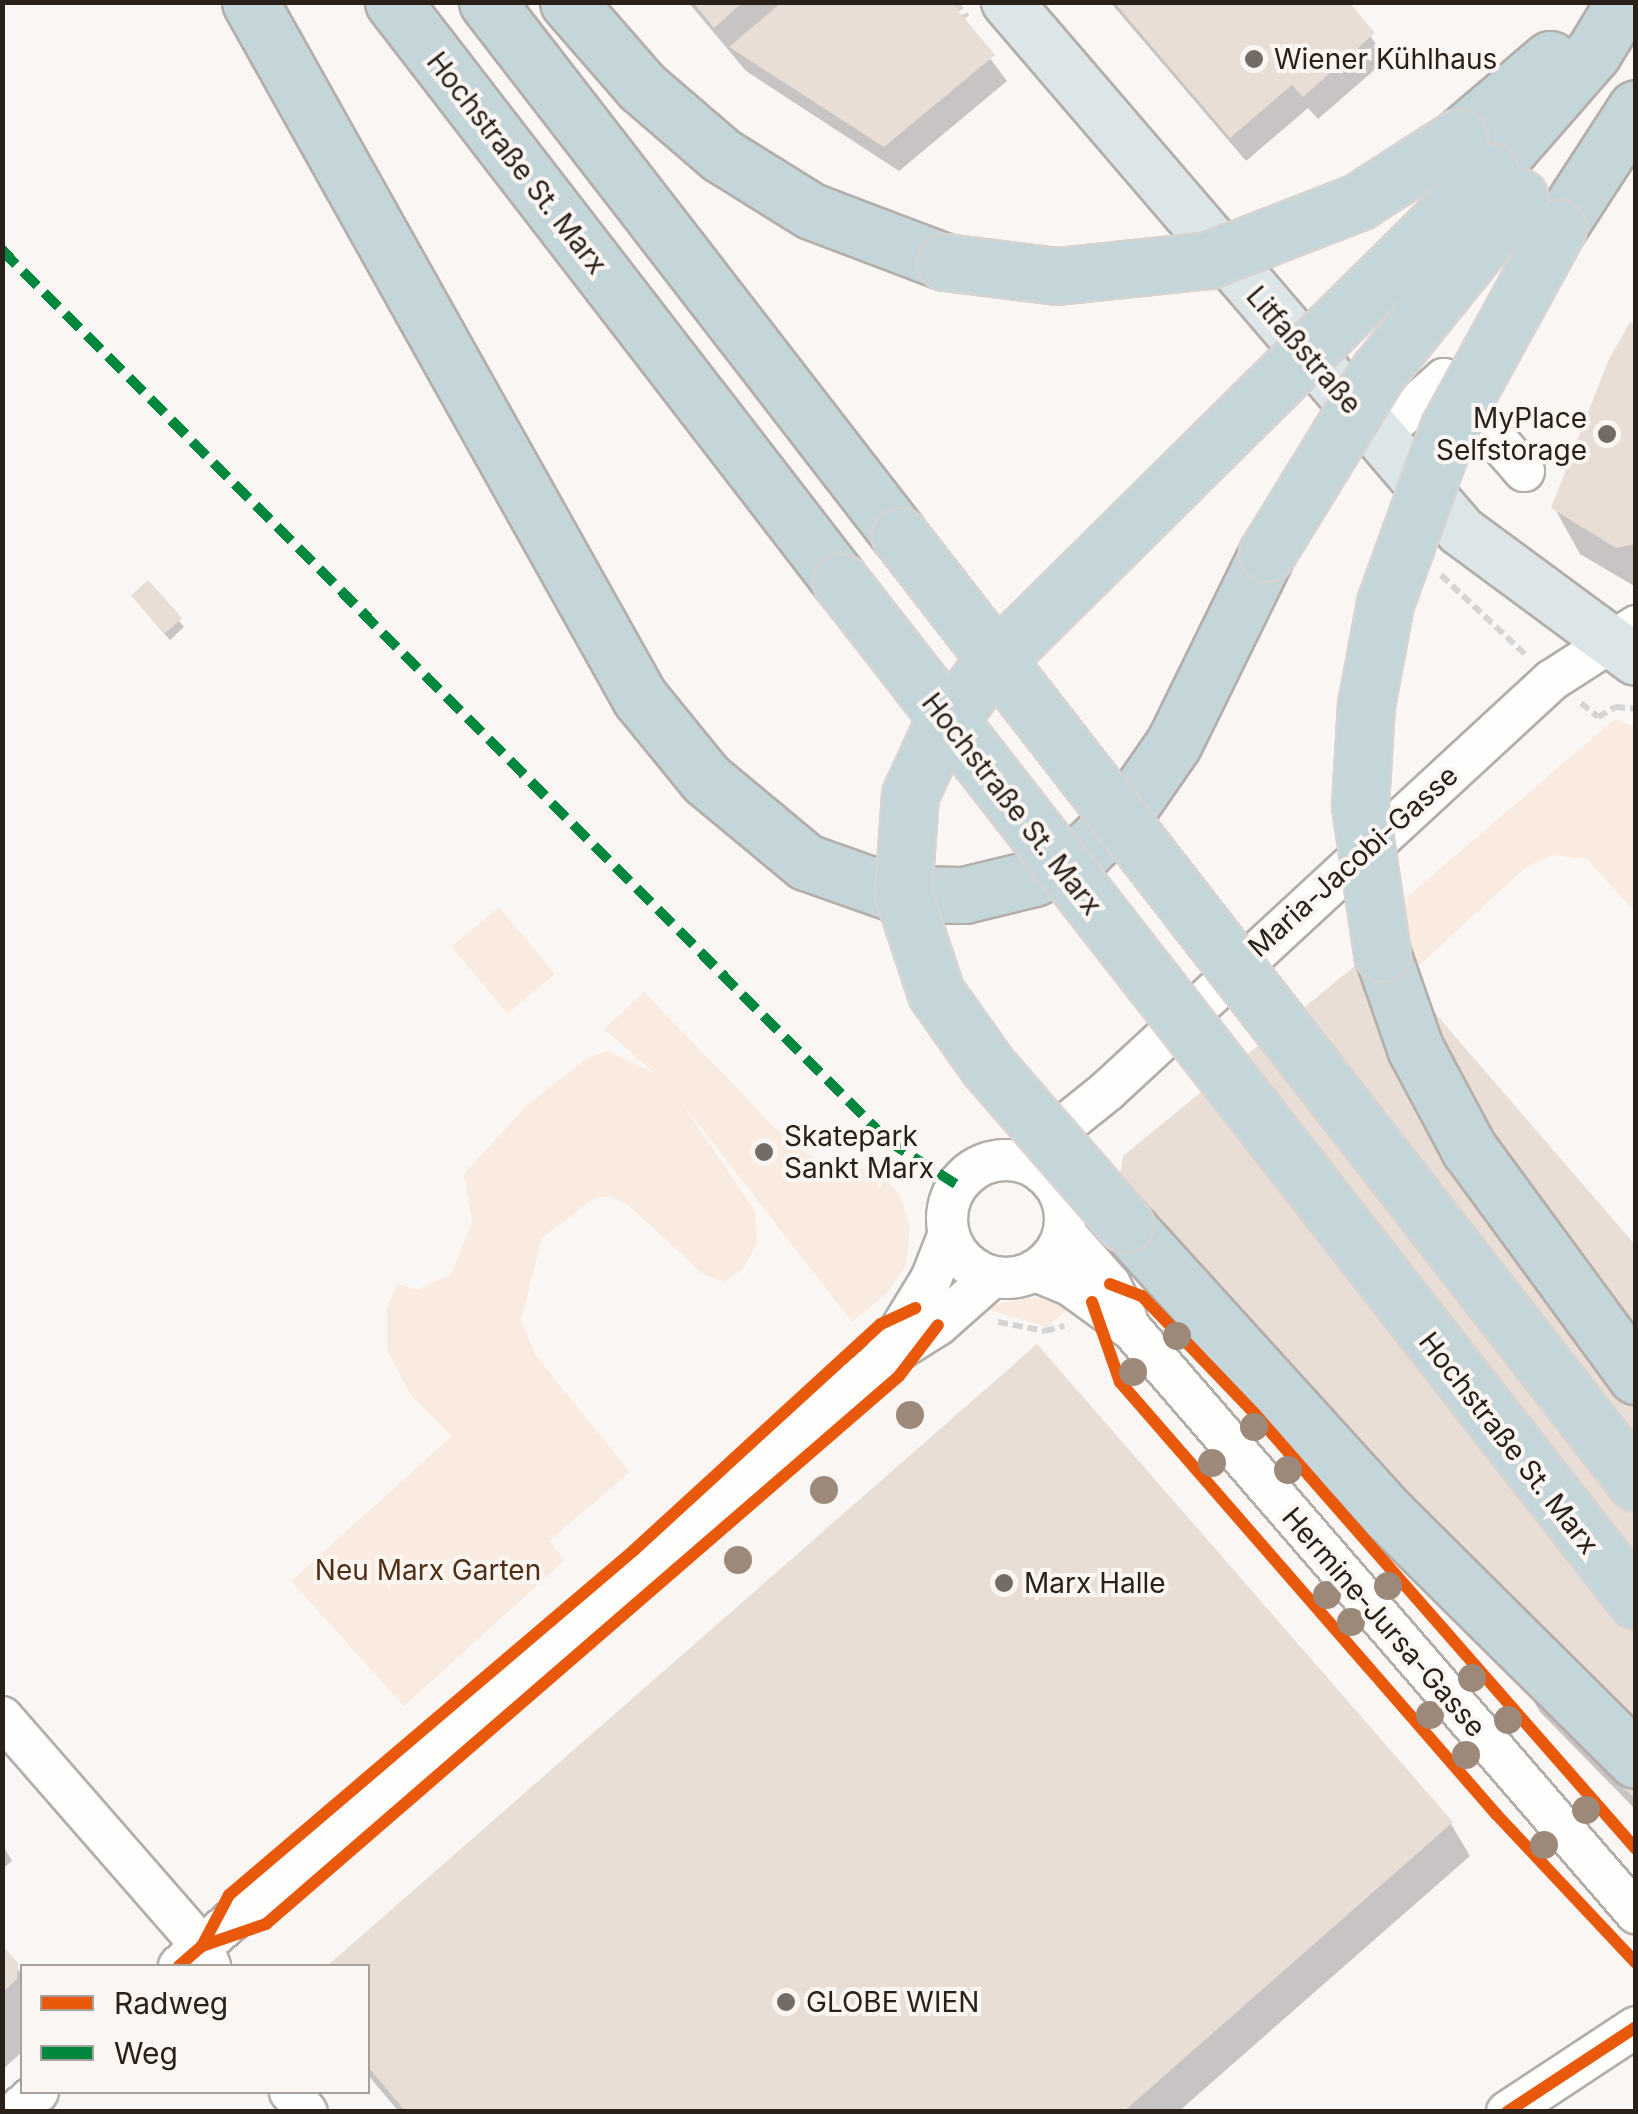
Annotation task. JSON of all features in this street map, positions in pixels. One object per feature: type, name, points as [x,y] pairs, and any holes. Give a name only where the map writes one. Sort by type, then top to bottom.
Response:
[{"type":"highway","points":[[250,2],[640,698],[743,816],[836,877],[931,896],[1034,878],[1110,831],[1174,743],[1268,553],[1378,372],[1624,2]]},
{"type":"highway","name":"Hochstraße St. Marx","points":[[393,2],[1636,1601]]},
{"type":"highway","points":[[488,2],[1636,1483]]},
{"type":"highway","points":[[568,2],[642,87],[764,185],[856,232],[945,262],[1002,272],[1108,275],[1257,246],[1358,202],[1506,183],[1636,108]]},
{"type":"highway","points":[[1611,2],[1506,183],[1475,372],[1400,550],[1366,705],[1362,840],[1391,984],[1438,1094],[1529,1237],[1636,1376]]},
{"type":"highway","points":[[1636,53],[1506,183],[960,702],[910,796],[903,894],[936,993],[986,1065],[1390,1516],[1636,1760]]},
{"type":"main road","name":"Litfaßstraße","points":[[1007,2],[1461,531],[1626,642]]},
{"type":"street","points":[[1378,436],[1444,380],[1524,470]]},
{"type":"street","name":"Maria-Jacobi-Gasse","points":[[1020,1161],[1107,1092],[1552,680],[1626,642]]},
{"type":"street","name":"Maria-Jacobi-Gasse","points":[[1063,1216],[1067,1175],[1107,1092]]},
{"type":"street","points":[[2,1717],[197,1960],[879,1362],[938,1326],[992,1277],[1035,1271],[1063,1216],[1042,1171],[1020,1161],[1002,1159],[969,1172],[949,1201],[948,1236],[923,1294],[879,1362]]},
{"type":"street","name":"Hermine-Jursa-Gasse","points":[[1063,1216],[1110,1284],[1132,1330]]},
{"type":"street","points":[[948,1236],[968,1265],[992,1277]]},
{"type":"street","name":"Hermine-Jursa-Gasse","points":[[1035,1271],[1070,1284],[1132,1330],[1636,1913]]},
{"type":"street","points":[[1507,2112],[1636,2027]]},
{"type":"street","points":[[15,2112],[36,2094]]},
{"type":"path","points":[[938,1326],[977,1317],[1045,1332],[1075,1323],[1092,1302]]},
{"type":"green space","points":[[1615,719],[1635,727],[1635,912],[1587,859],[1552,855],[1525,868],[1405,978],[1366,932]]},
{"type":"green space","points":[[499,907],[555,974],[507,1013],[452,947]]},
{"type":"green space","name":"Neu Marx Garten","points":[[644,992],[780,1133],[815,1159],[874,1171],[887,1181],[900,1195],[910,1227],[906,1265],[889,1291],[852,1322],[676,1095],[755,1211],[757,1243],[743,1269],[723,1282],[703,1274],[627,1204],[609,1196],[593,1199],[542,1238],[521,1320],[536,1356],[630,1472],[549,1541],[565,1560],[404,1706],[291,1581],[452,1436],[410,1394],[387,1350],[387,1307],[398,1284],[416,1290],[451,1275],[472,1222],[464,1174],[527,1105],[585,1060],[607,1051],[656,1074],[604,1029]]},
{"type":"green space","points":[[1036,1297],[1070,1307],[1047,1327],[980,1307]]},
{"type":"building","points":[[693,2],[743,2],[714,28]]},
{"type":"building","points":[[782,2],[951,2],[995,55],[884,147],[729,47]]},
{"type":"building","name":"Wiener Kühlhaus","points":[[1114,2],[1349,2],[1375,33],[1303,97],[1292,85],[1230,138]]},
{"type":"building","name":"MyPlace Selfstorage","points":[[1630,322],[1636,325],[1636,544],[1616,548],[1551,508],[1608,361]]},
{"type":"building","points":[[148,580],[182,618],[165,633],[131,595]]},
{"type":"building","points":[[1378,947],[1636,1246],[1636,1800],[1518,1680],[1114,1215],[1123,1156]]},
{"type":"building","name":"Marx Halle","points":[[1037,1344],[1453,1822],[1123,2112],[406,2112],[370,2069],[370,1964],[329,1964]]},
{"type":"building","points":[[2,1945],[18,1963],[17,1979],[2,1993]]},
{"type":"marked path","points":[[2,250],[888,1141],[957,1185]]},
{"type":"cycle path","points":[[1110,1284],[1142,1296],[1255,1414],[1636,1849]]},
{"type":"cycle path","points":[[1092,1302],[1120,1382],[1496,1814],[1636,1963]]},
{"type":"cycle path","points":[[181,1964],[202,1946],[229,1895],[633,1551],[881,1324],[915,1308]]},
{"type":"cycle path","points":[[202,1946],[266,1924],[899,1376],[938,1325]]},
{"type":"cycle path","points":[[1507,2112],[1636,2027]]},
{"type":"place","name":"Wiener Kühlhaus","points":[[1254,59]]},
{"type":"place","name":"MyPlace Selfstorage","points":[[1607,434]]},
{"type":"place","name":"Skatepark Sankt Marx","points":[[764,1152]]},
{"type":"place","name":"Marx Halle","points":[[1004,1583]]},
{"type":"place","name":"GLOBE WIEN","points":[[786,2002]]}]
